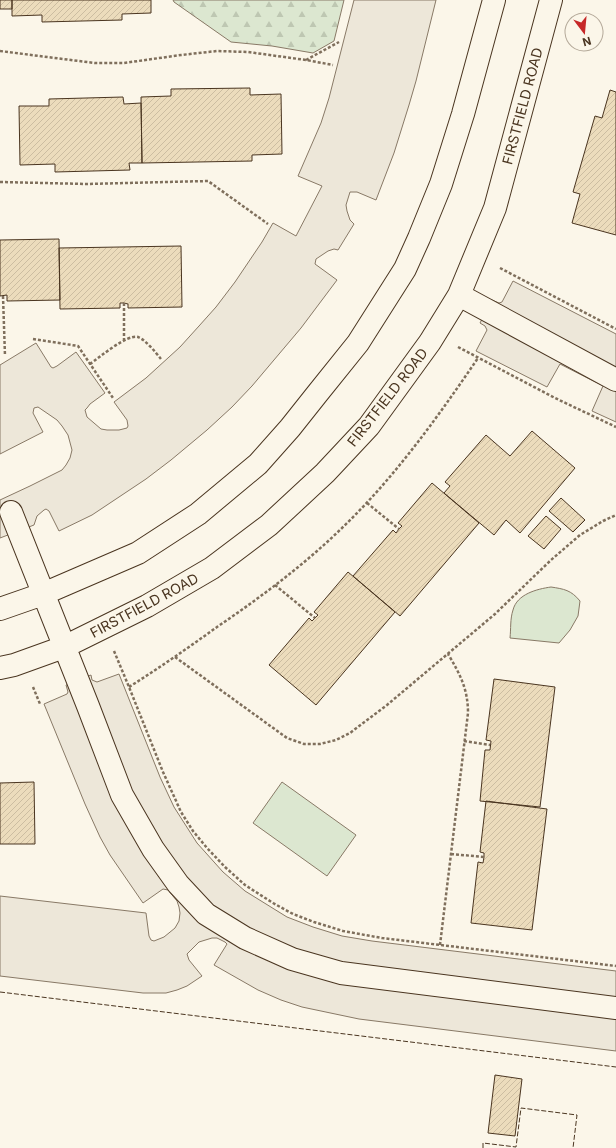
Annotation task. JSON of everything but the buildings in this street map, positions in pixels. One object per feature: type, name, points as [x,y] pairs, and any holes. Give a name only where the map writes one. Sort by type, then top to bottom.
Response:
[{"type":"street","points":[[0,609],[43,594],[138,553],[198,514],[258,464],[290,428],[358,343],[405,269],[441,184],[464,114],[494,0]]},
{"type":"street","name":"FIRSTFIELD ROAD","points":[[0,668],[14,665],[64,647],[147,606],[212,568],[268,526],[325,473],[369,426],[430,342],[459,295],[495,208],[551,0]]},
{"type":"street","points":[[459,295],[616,380]]},
{"type":"street","points":[[10,512],[122,795],[153,849],[178,884],[206,914],[245,938],[292,960],[341,973],[616,1008]]},
{"type":"path","points":[[306,60],[339,42]]},
{"type":"path","points":[[0,51],[95,64],[124,63],[217,51],[248,52],[333,65]]},
{"type":"path","points":[[0,182],[86,184],[208,181],[268,224]]},
{"type":"path","points":[[3,296],[5,356]]},
{"type":"path","points":[[124,303],[124,340]]},
{"type":"path","points":[[90,364],[124,340],[133,337],[144,341],[161,359]]},
{"type":"path","points":[[33,339],[78,346],[113,398]]},
{"type":"path","points":[[129,687],[240,612],[316,552],[367,503],[420,442],[478,358]]},
{"type":"path","points":[[367,503],[399,530]]},
{"type":"path","points":[[175,657],[287,738],[304,744],[320,744],[336,740],[350,733],[387,705],[448,654],[495,614],[551,560],[580,535],[616,515]]},
{"type":"path","points":[[275,585],[315,618]]},
{"type":"path","points":[[113,649],[163,772],[181,812],[193,831],[226,867],[245,885],[273,903],[293,914],[321,925],[343,931],[440,945],[616,966]]},
{"type":"path","points":[[440,945],[468,713],[468,700],[464,686],[448,654]]},
{"type":"path","points":[[33,686],[40,704]]},
{"type":"path","points":[[464,741],[490,746]]},
{"type":"path","points":[[451,854],[484,857]]},
{"type":"green space","points":[[173,0],[344,0],[334,41],[313,53],[272,46],[231,42]]},
{"type":"green space","points":[[551,587],[560,588],[574,594],[580,601],[578,616],[570,630],[559,643],[510,638],[512,613],[515,604],[528,593]]},
{"type":"green space","points":[[282,782],[356,835],[327,876],[253,823]]},
{"type":"shaded area","points":[[354,0],[436,0],[409,105],[394,153],[376,200],[357,192],[350,192],[346,205],[350,220],[354,224],[338,250],[334,249],[328,251],[316,259],[315,264],[337,280],[301,328],[252,386],[207,430],[171,460],[146,479],[92,515],[59,531],[49,511],[46,509],[37,516],[34,525],[0,538],[0,500],[62,470],[70,458],[72,450],[68,435],[62,426],[57,420],[38,407],[34,408],[33,413],[43,432],[0,454],[0,365],[36,343],[53,368],[76,352],[105,393],[90,404],[85,410],[87,417],[101,429],[119,430],[127,428],[127,420],[114,402],[146,378],[180,347],[216,307],[235,282],[273,223],[296,236],[322,186],[298,176],[321,123],[329,98]]},
{"type":"shaded area","points":[[513,281],[616,334],[616,422],[592,411],[603,386],[560,364],[547,387],[476,351],[487,330],[485,326],[480,323],[492,300],[499,303],[502,302]]},
{"type":"shaded area","points":[[119,674],[160,777],[174,807],[197,843],[223,872],[245,891],[287,917],[342,936],[616,971],[616,1051],[359,1019],[302,1007],[258,990],[214,965],[227,944],[217,938],[199,942],[187,954],[189,960],[202,976],[187,986],[166,993],[143,993],[0,976],[0,896],[146,913],[149,936],[151,940],[154,941],[164,937],[175,928],[179,921],[180,913],[177,901],[168,890],[163,889],[143,903],[110,855],[85,804],[44,704],[67,694],[68,692],[66,685],[91,675],[92,680],[97,682]]},
{"type":"fence","points":[[0,992],[616,1067]]},
{"type":"fence","points":[[483,1148],[483,1143],[516,1147],[521,1108],[577,1115],[573,1148]]}]
